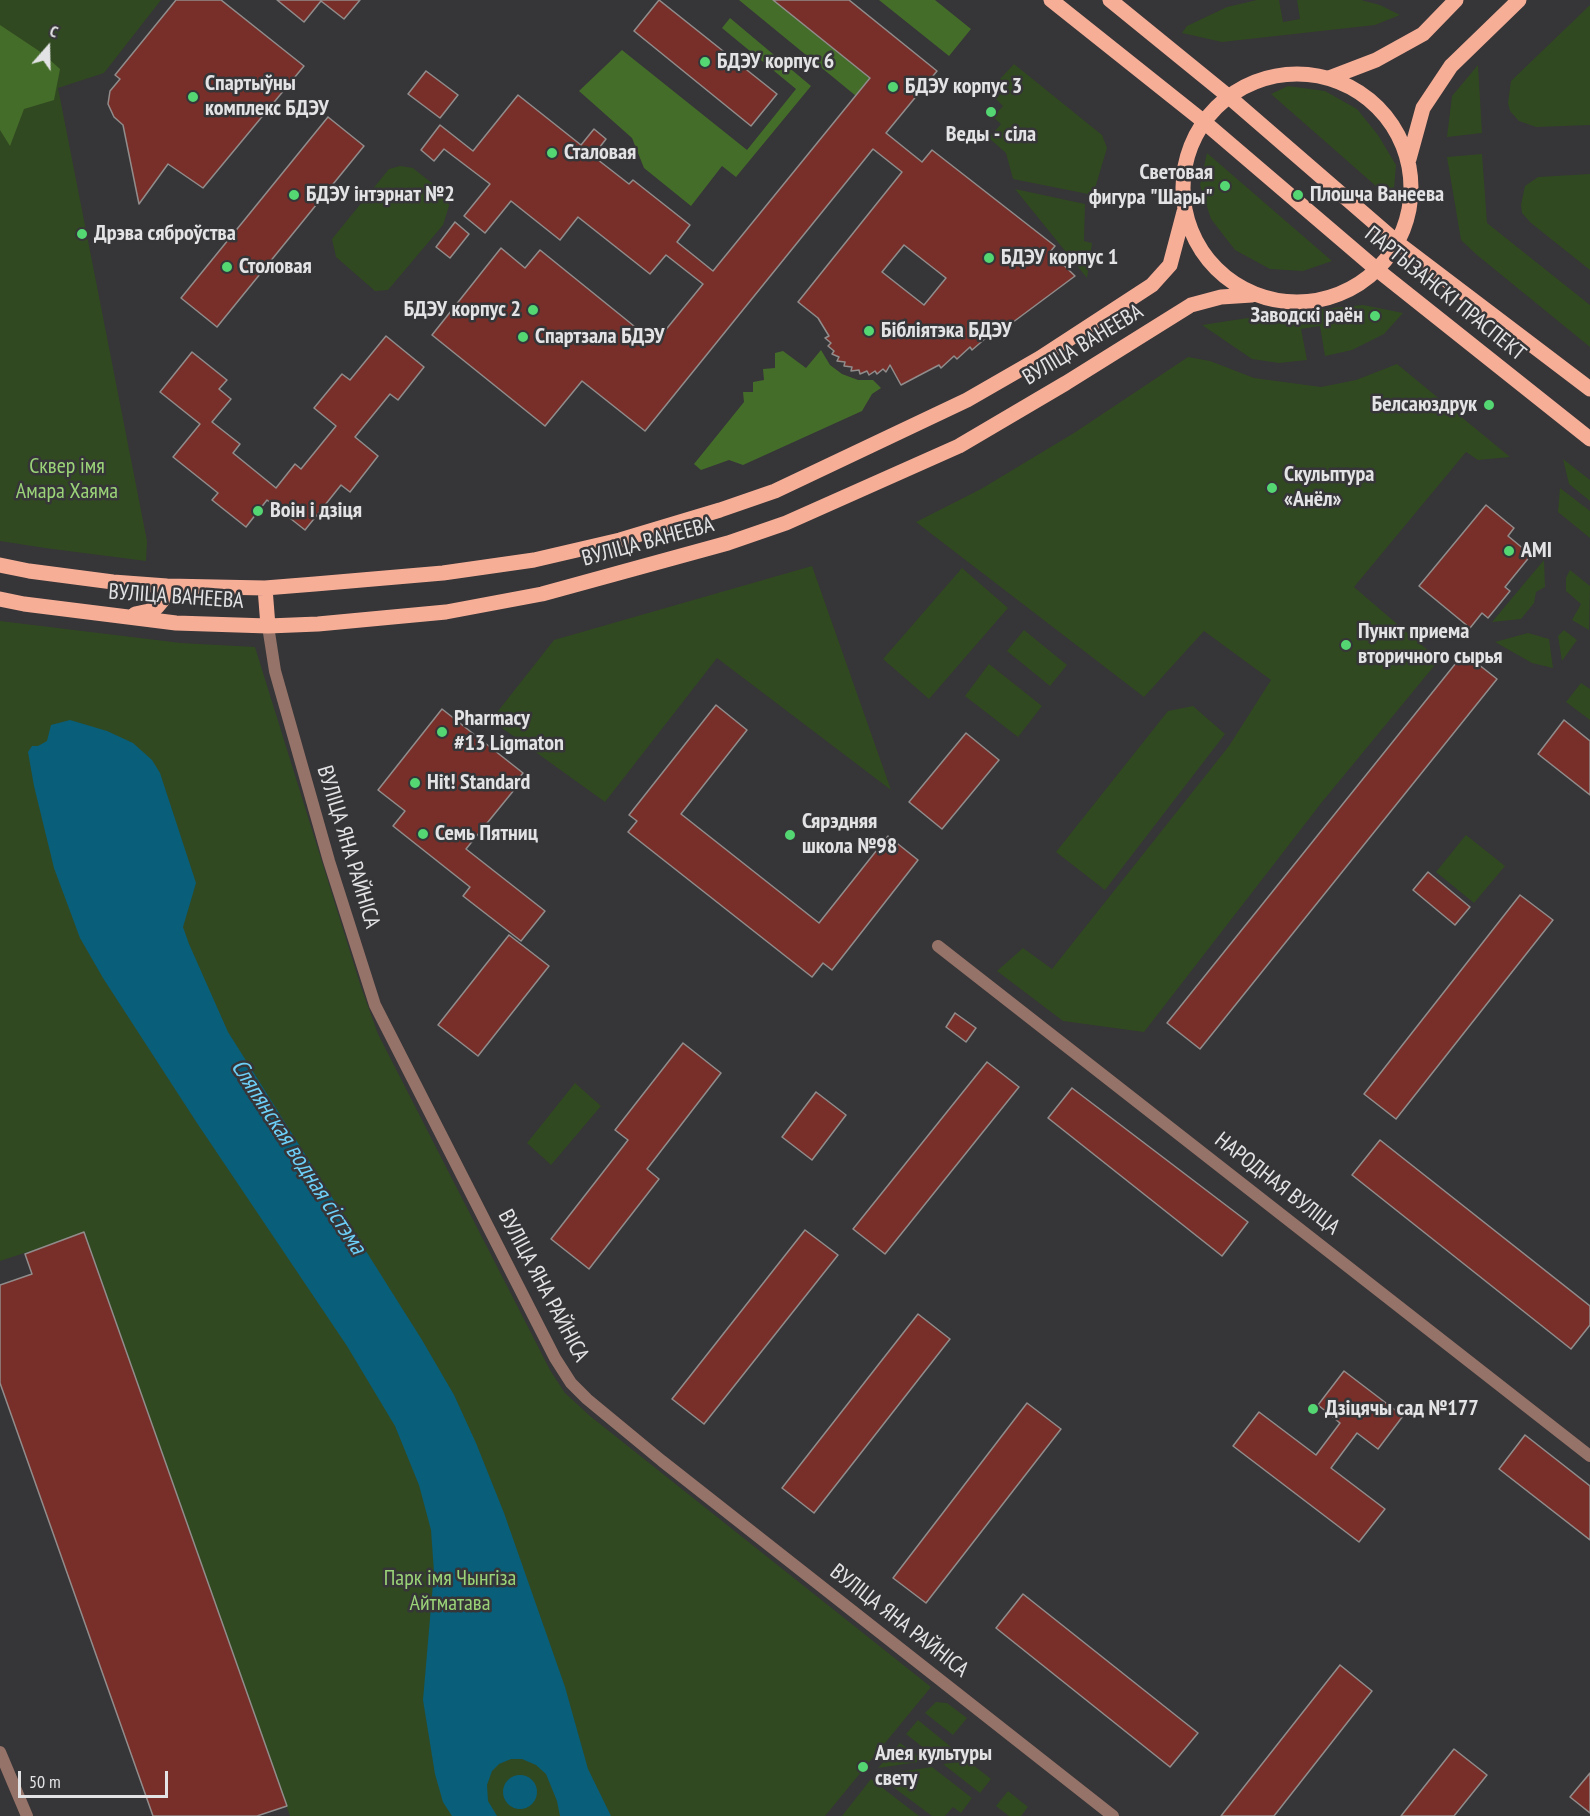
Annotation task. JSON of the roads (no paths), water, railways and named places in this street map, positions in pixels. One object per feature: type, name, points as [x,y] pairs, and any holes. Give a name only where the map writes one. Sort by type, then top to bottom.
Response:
[{"type":"main road","name":"ПАРТЫЗАНСКІ ПРАСПЕКТ","points":[[1051,0],[1203,121],[1375,268],[1590,439]]},
{"type":"main road","name":"ПАРТЫЗАНСКІ ПРАСПЕКТ","points":[[1110,0],[1228,96],[1399,244],[1590,389]]},
{"type":"main road","points":[[1329,78],[1376,60],[1423,34],[1456,0]]},
{"type":"main road","points":[[1409,159],[1423,108],[1451,66],[1519,0]]},
{"type":"main road","points":[[1294,73],[1329,78],[1365,95],[1392,123],[1409,159],[1412,203],[1407,224],[1399,244],[1349,290],[1318,302],[1285,304],[1252,295],[1228,281],[1208,262],[1193,238],[1184,212],[1182,188],[1184,164],[1191,142],[1203,121],[1228,96],[1259,80],[1294,73]]},
{"type":"main road","name":"ВУЛІЦА ВАНЕЕВА","points":[[0,565],[113,582],[167,586],[265,588],[443,573],[534,560],[620,540],[775,491],[967,400],[1040,358],[1152,285],[1170,265],[1184,212]]},
{"type":"main road","name":"ВУЛІЦА ВАНЕЕВА","points":[[0,598],[24,604],[176,623],[268,626],[318,624],[446,612],[542,594],[718,546],[786,523],[959,446],[1191,305],[1221,297],[1252,295]]},
{"type":"main road","points":[[114,616],[136,614],[157,607],[162,601],[167,586]]},
{"type":"main road","points":[[265,588],[268,626]]},
{"type":"street","name":"ВУЛІЦА ЯНА РАЙНІСА","points":[[268,626],[275,671],[329,861],[375,1005],[544,1337],[571,1383],[662,1461],[1113,1816]]},
{"type":"street","name":"НАРОДНАЯ ВУЛІЦА","points":[[938,946],[1590,1456]]},
{"type":"street","points":[[0,1752],[27,1816]]},
{"type":"water","name":"Сляпянская водная сістэма","points":[[70,720],[107,731],[133,743],[152,760],[160,773],[196,883],[183,927],[189,944],[228,1032],[422,1340],[454,1395],[504,1513],[565,1687],[588,1769],[611,1816],[560,1816],[557,1801],[546,1774],[536,1765],[522,1759],[511,1759],[499,1764],[492,1771],[487,1785],[488,1801],[497,1816],[452,1816],[443,1802],[435,1774],[423,1700],[434,1572],[431,1530],[419,1485],[395,1426],[347,1346],[197,1123],[103,978],[80,938],[54,868],[28,752],[32,746],[38,746],[47,741],[51,725]]},
{"type":"water","points":[[520,1775],[532,1780],[537,1792],[532,1804],[520,1809],[508,1804],[503,1792],[508,1780]]},
{"type":"place","name":"БДЭУ корпус 6","points":[[705,62]]},
{"type":"place","name":"БДЭУ корпус 3","points":[[893,87]]},
{"type":"place","name":"Спартыўны комплекс БДЭУ","points":[[193,97]]},
{"type":"place","name":"Веды - сіла","points":[[991,112]]},
{"type":"place","name":"Сталовая","points":[[552,153]]},
{"type":"place","name":"Световая фигура \"Шары\"","points":[[1225,186]]},
{"type":"place","name":"БДЭУ інтэрнат №2","points":[[294,195]]},
{"type":"place","name":"Плошча Ванеева","points":[[1298,195]]},
{"type":"place","name":"Дрэва сяброўства","points":[[82,234]]},
{"type":"place","name":"БДЭУ корпус 1","points":[[989,258]]},
{"type":"place","name":"Столовая","points":[[227,267]]},
{"type":"place","name":"БДЭУ корпус 2","points":[[533,310]]},
{"type":"place","name":"Заводскі раён","points":[[1375,316]]},
{"type":"place","name":"Бібліятэка БДЭУ","points":[[869,331]]},
{"type":"place","name":"Спартзала БДЭУ","points":[[523,337]]},
{"type":"place","name":"Белсаюздрук","points":[[1489,405]]},
{"type":"place","name":"Скульптура «Анёл»","points":[[1272,488]]},
{"type":"place","name":"Воін і дзіця","points":[[258,511]]},
{"type":"place","name":"AMI","points":[[1509,551]]},
{"type":"place","name":"Пункт приема вторичного сырья","points":[[1346,645]]},
{"type":"place","name":"Pharmacy #13 Ligmaton","points":[[442,732]]},
{"type":"place","name":"Hit! Standard","points":[[415,783]]},
{"type":"place","name":"Семь Пятниц","points":[[423,834]]},
{"type":"place","name":"Сярэдняя школа №98","points":[[790,835]]},
{"type":"place","name":"Дзіцячы сад №177","points":[[1313,1409]]},
{"type":"place","name":"Алея культуры свету","points":[[863,1767]]},
{"type":"park label","name":"Сквер імя Амара Хаяма","points":[[67,480]]},
{"type":"park label","name":"Парк імя Чынгіза Айтматава","points":[[450,1592]]}]
